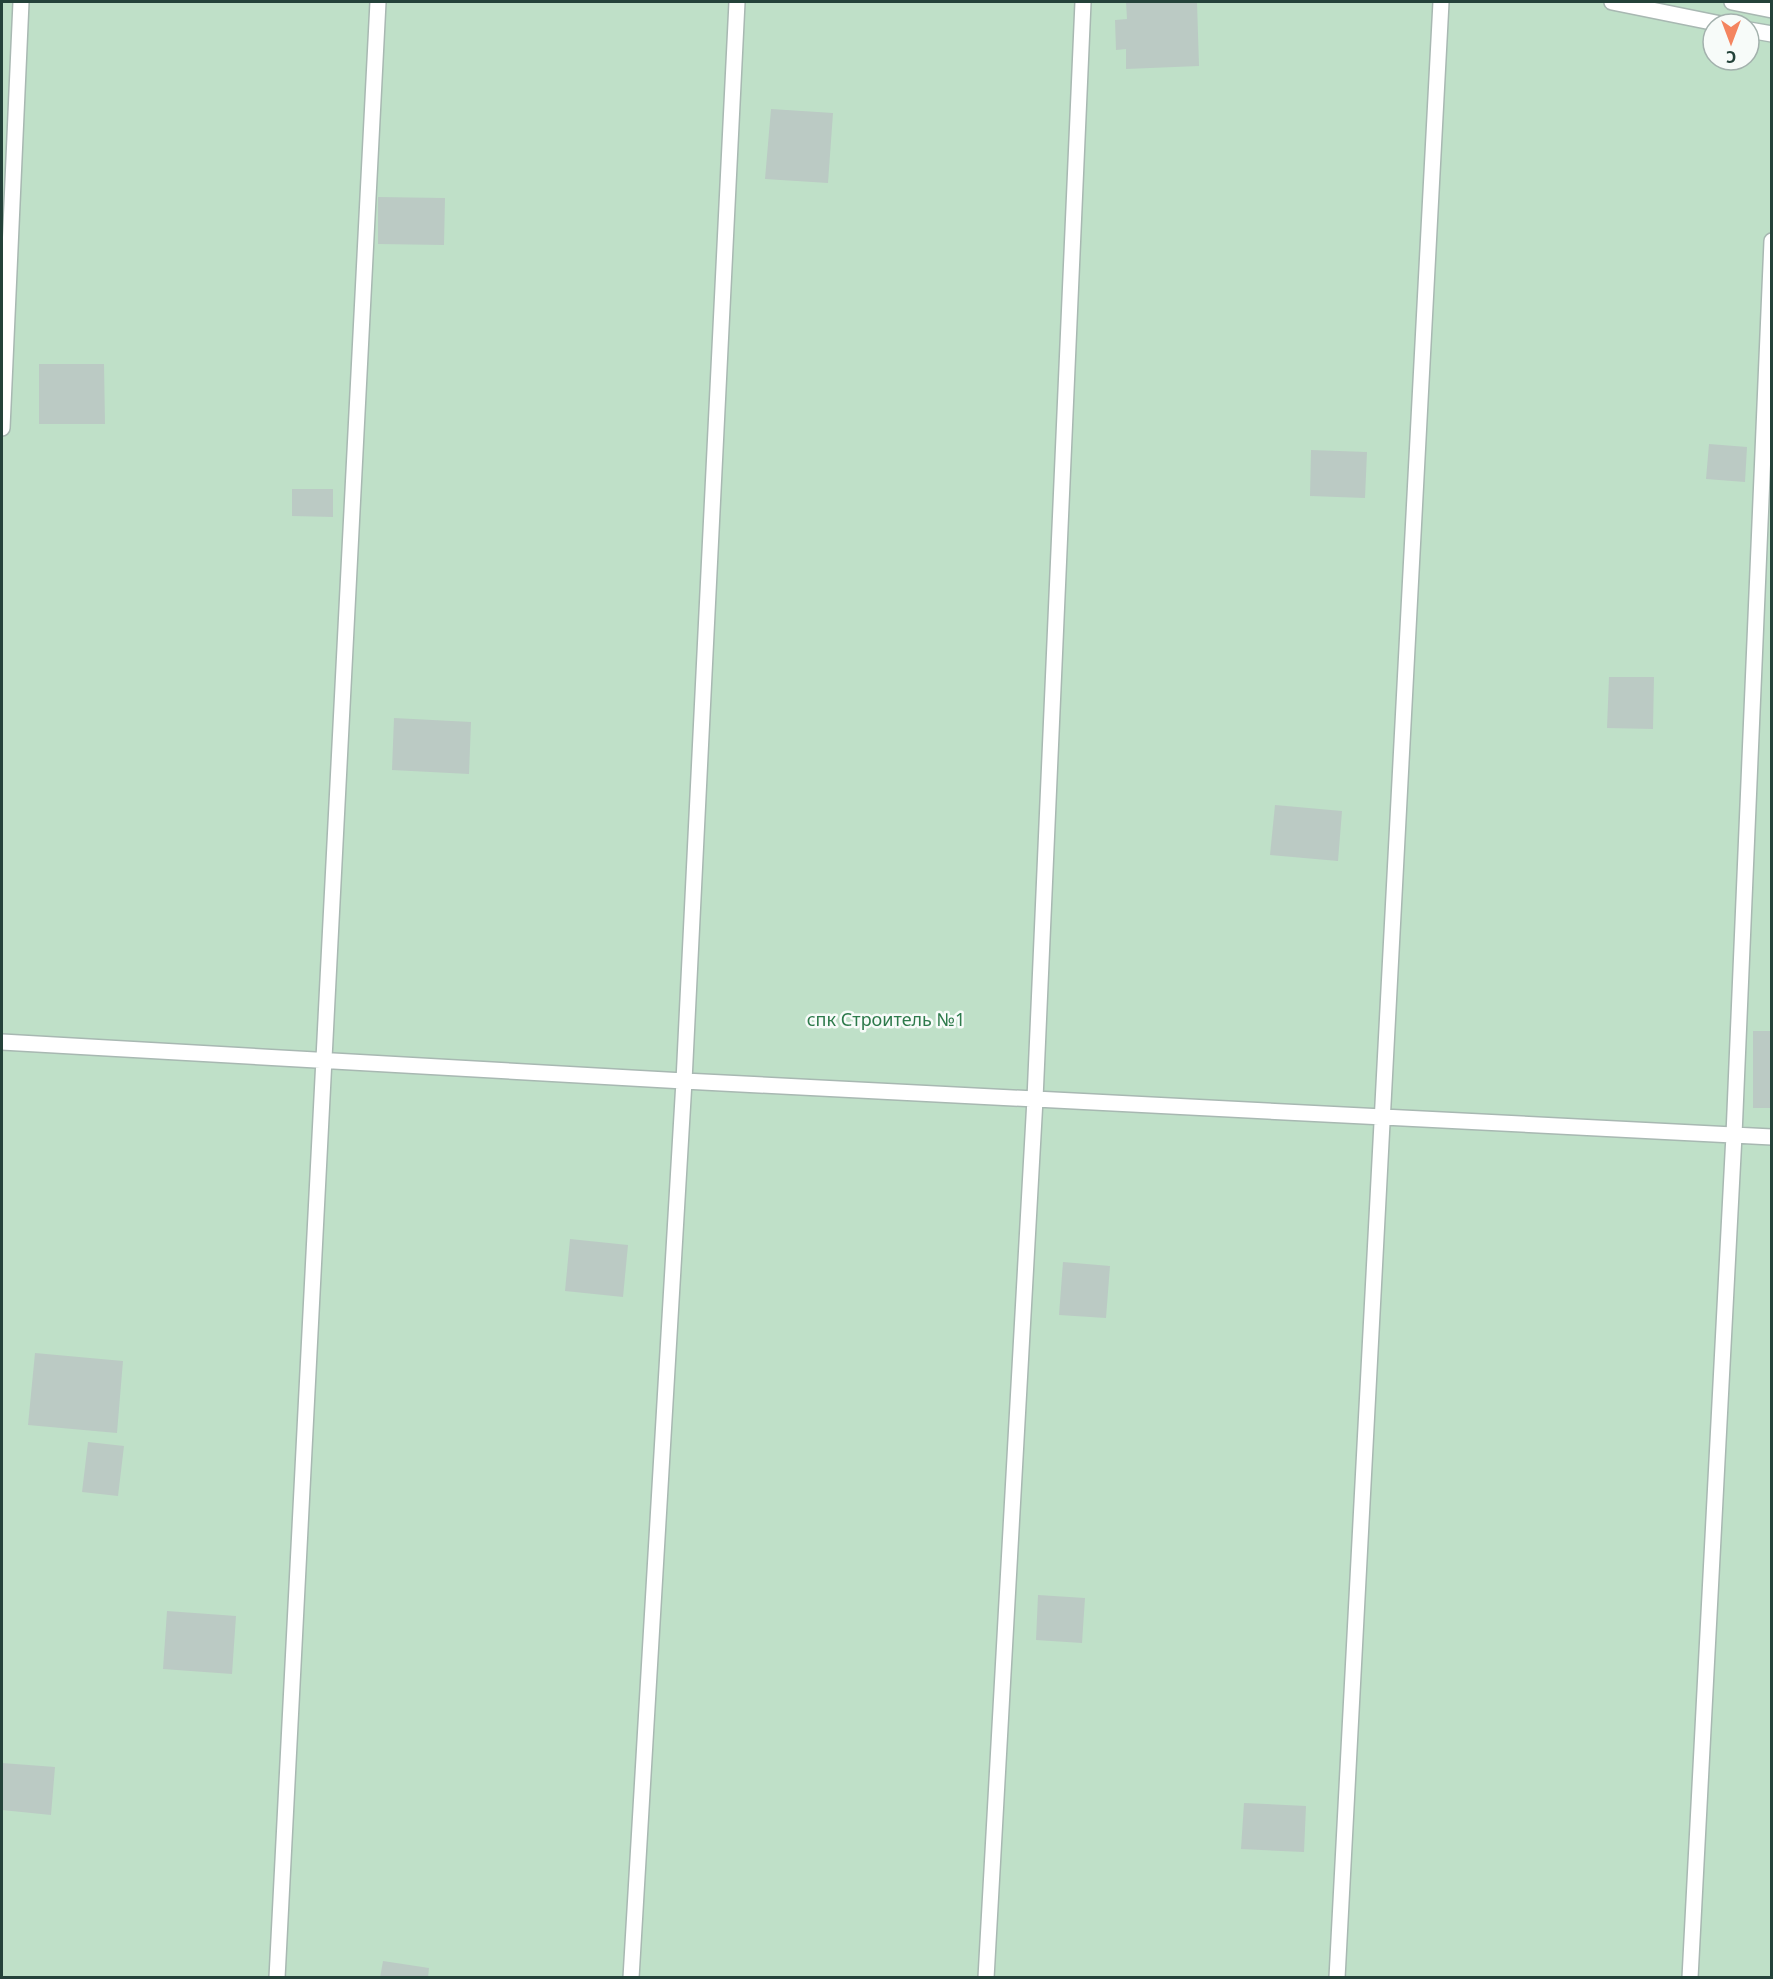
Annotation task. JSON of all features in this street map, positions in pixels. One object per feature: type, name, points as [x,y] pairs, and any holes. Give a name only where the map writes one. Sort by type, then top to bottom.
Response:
[{"type":"lane","points":[[2,428],[21,2]]},
{"type":"lane","points":[[277,1977],[378,2]]},
{"type":"lane","points":[[632,1977],[684,1081],[737,2]]},
{"type":"lane","points":[[986,1977],[1035,1099],[1083,2]]},
{"type":"lane","points":[[1337,1977],[1441,2]]},
{"type":"lane","points":[[1612,2],[1701,20]]},
{"type":"lane","points":[[1732,2],[1772,10]]},
{"type":"lane","points":[[1690,1977],[1734,1135],[1772,241]]},
{"type":"lane","points":[[2,1042],[684,1081],[1772,1137]]},
{"type":"green space","name":"спк Строитель №1","points":[[2,2],[1771,2],[1771,1977],[2,1978]]},
{"type":"building","points":[[1126,2],[1197,2],[1199,66],[1126,69],[1126,49],[1116,50],[1115,20],[1127,19]]},
{"type":"building","points":[[771,109],[833,113],[828,183],[765,179]]},
{"type":"building","points":[[378,197],[445,198],[444,245],[378,244]]},
{"type":"building","points":[[39,364],[104,364],[105,424],[39,424]]},
{"type":"building","points":[[1709,444],[1747,447],[1745,482],[1706,479]]},
{"type":"building","points":[[1311,450],[1367,452],[1365,498],[1310,496]]},
{"type":"building","points":[[292,489],[333,489],[333,517],[292,516]]},
{"type":"building","points":[[1609,677],[1654,677],[1653,729],[1607,728]]},
{"type":"building","points":[[394,718],[471,722],[469,774],[392,770]]},
{"type":"building","points":[[1275,805],[1342,811],[1338,861],[1270,855]]},
{"type":"building","points":[[1753,1031],[1772,1031],[1772,1108],[1753,1108]]},
{"type":"building","points":[[570,1239],[628,1245],[623,1297],[565,1291]]},
{"type":"building","points":[[1063,1262],[1110,1266],[1106,1318],[1059,1315]]},
{"type":"building","points":[[35,1353],[123,1361],[117,1433],[28,1425]]},
{"type":"building","points":[[88,1442],[124,1446],[118,1496],[82,1492]]},
{"type":"building","points":[[1038,1595],[1085,1598],[1082,1643],[1036,1640]]},
{"type":"building","points":[[167,1611],[236,1616],[232,1674],[163,1669]]},
{"type":"building","points":[[2,1763],[55,1767],[51,1815],[2,1810]]},
{"type":"building","points":[[1244,1803],[1306,1806],[1304,1852],[1241,1849]]},
{"type":"building","points":[[383,1961],[429,1968],[428,1978],[380,1978]]}]
